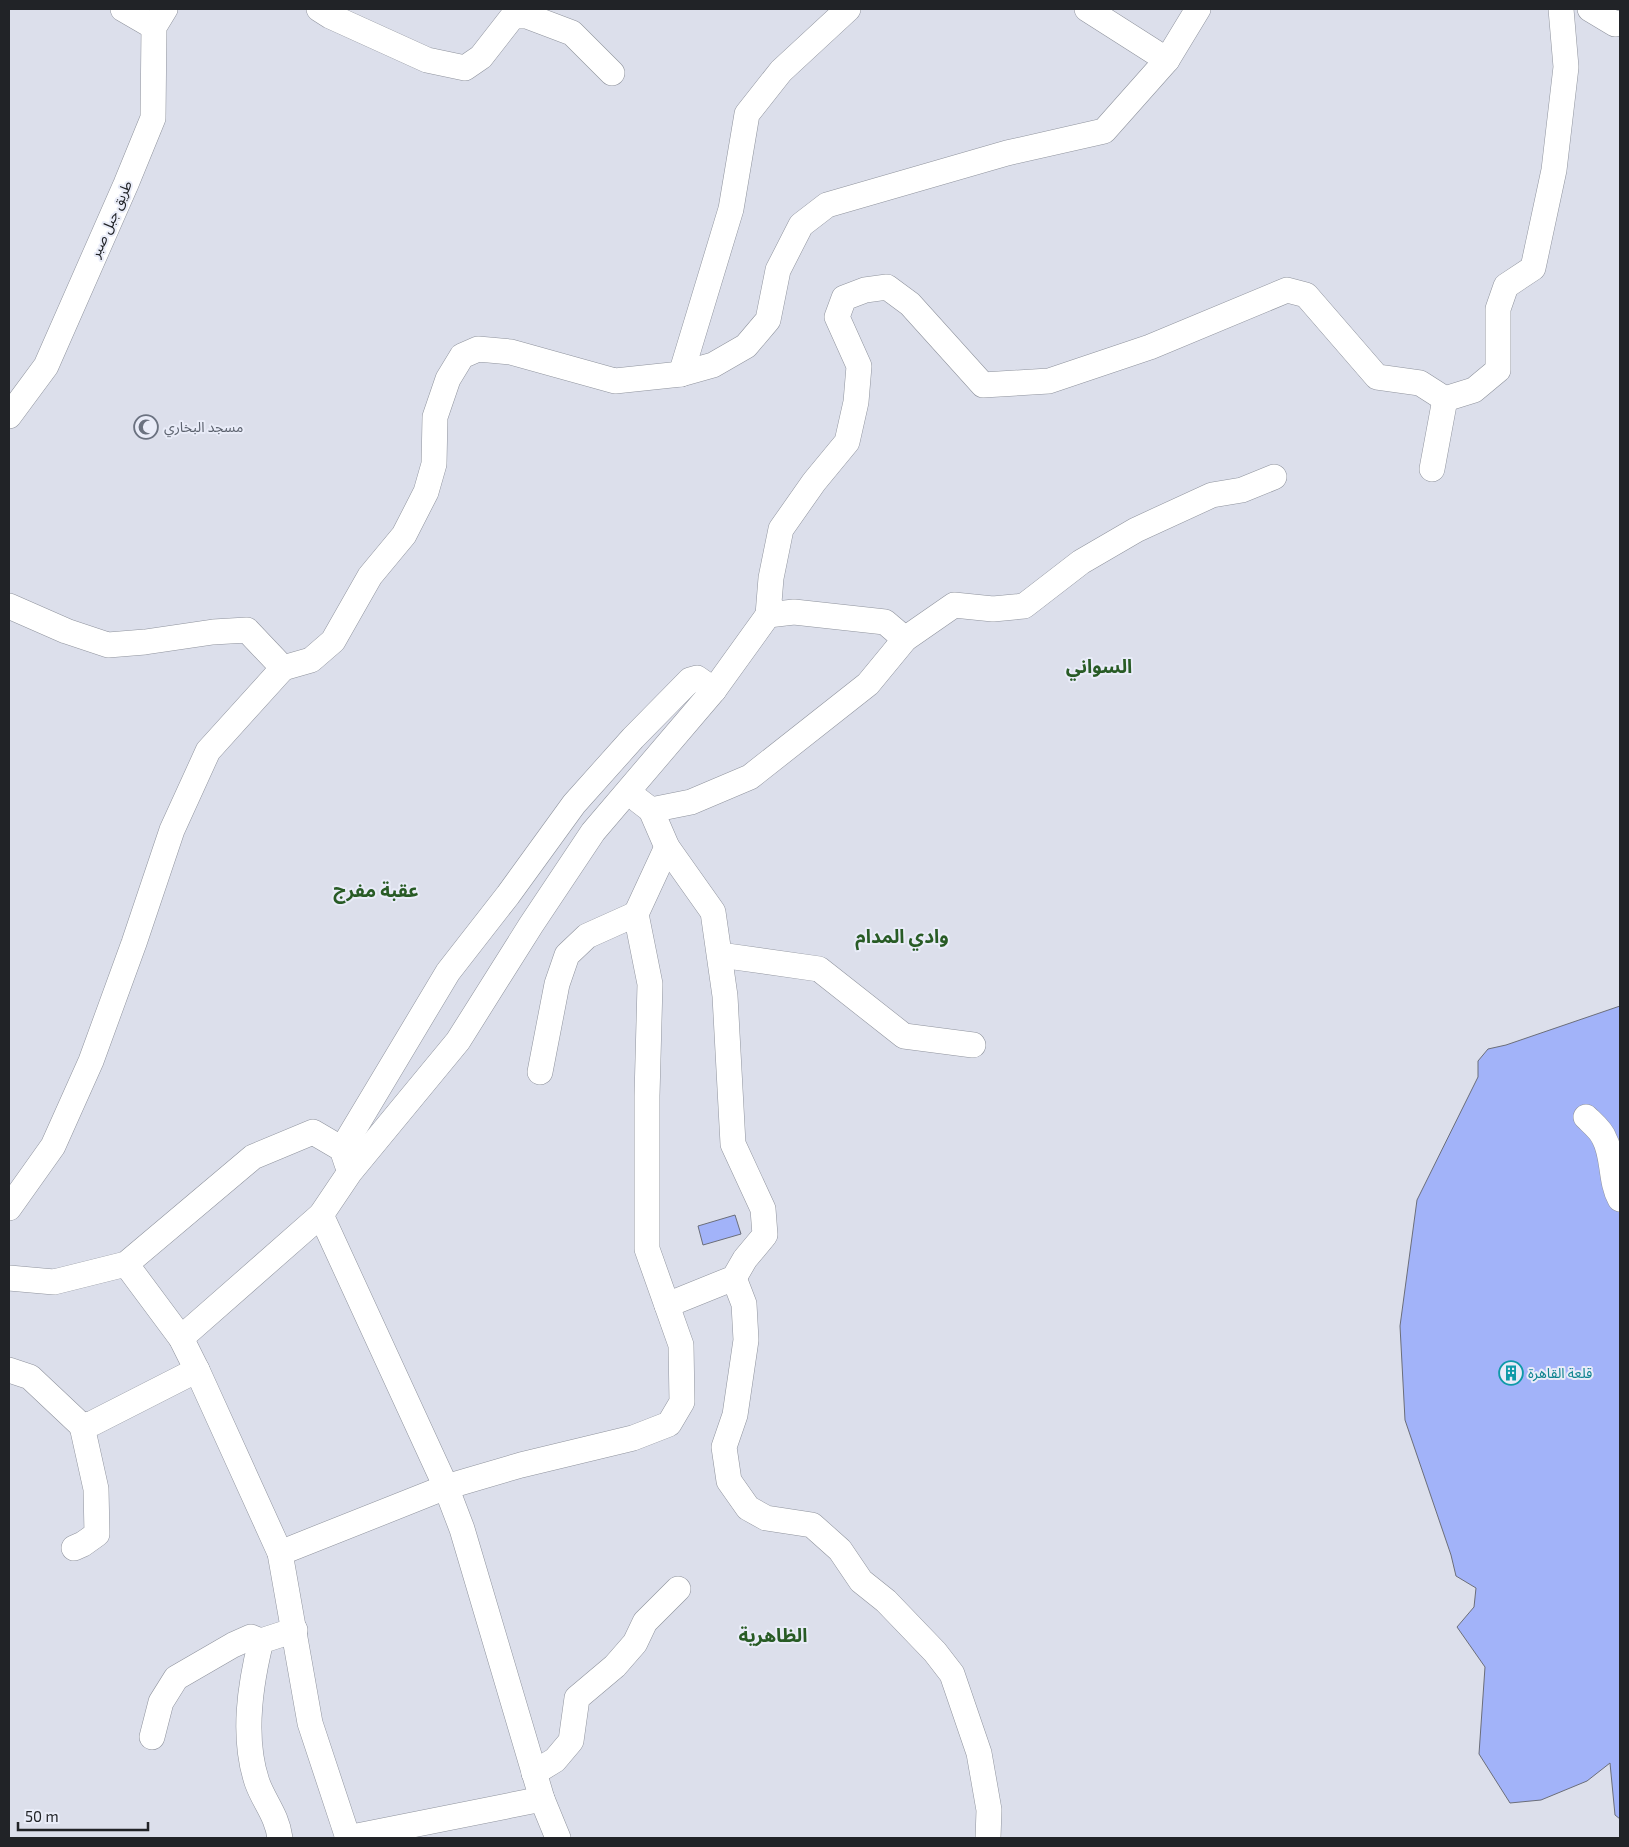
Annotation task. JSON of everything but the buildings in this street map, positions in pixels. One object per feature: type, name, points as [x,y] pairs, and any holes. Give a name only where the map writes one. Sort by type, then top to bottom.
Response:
[{"type":"street","points":[[123,9],[160,18]]},
{"type":"street","points":[[319,9],[330,16],[427,60],[465,68],[482,57],[512,16],[527,16],[572,32],[612,73]]},
{"type":"street","points":[[681,374],[731,209],[747,114],[781,71],[848,9]]},
{"type":"street","points":[[1087,9],[1167,60]]},
{"type":"street","points":[[9,1208],[53,1146],[91,1061],[134,943],[172,830],[208,751],[283,668],[311,660],[333,641],[370,576],[404,535],[426,492],[434,464],[435,417],[448,379],[462,356],[478,349],[511,352],[615,381],[681,374],[713,365],[746,346],[768,320],[778,270],[801,225],[828,205],[1007,153],[1104,131],[1167,60],[1198,9]]},
{"type":"street","points":[[180,1338],[321,1215],[350,1172],[458,1041],[531,925],[593,832],[714,690],[768,615],[771,578],[781,529],[814,482],[847,442],[856,402],[859,366],[837,317],[844,298],[865,290],[887,287],[910,304],[983,385],[1049,381],[1150,347],[1287,290],[1306,295],[1377,377],[1420,383],[1445,399],[1474,390],[1498,370],[1498,309],[1506,286],[1533,268],[1554,170],[1566,67],[1561,9]]},
{"type":"street","points":[[1590,9],[1615,24],[1620,23]]},
{"type":"street","name":"طريق جبل صبر","points":[[9,416],[46,366],[153,118],[160,18]]},
{"type":"street","points":[[1432,468],[1445,399]]},
{"type":"street","points":[[651,810],[691,802],[750,777],[868,684],[904,639],[954,605],[993,609],[1024,606],[1082,562],[1136,530],[1212,495],[1242,490],[1274,477]]},
{"type":"street","points":[[9,606],[66,631],[108,645],[145,642],[213,632],[247,630],[283,668]]},
{"type":"street","points":[[768,615],[794,612],[885,622],[904,639]]},
{"type":"street","points":[[342,1149],[448,972],[508,895],[574,804],[633,738],[690,680],[697,678],[714,690]]},
{"type":"street","points":[[628,793],[651,810],[667,846],[713,912],[725,996],[733,1144],[763,1209],[765,1235],[745,1259],[734,1278],[667,1305]]},
{"type":"street","points":[[280,1553],[446,1487],[633,1438],[669,1424],[682,1402],[681,1345],[647,1249],[647,1096],[650,984],[636,914],[667,846]]},
{"type":"street","points":[[540,1072],[557,984],[567,955],[587,936],[636,914]]},
{"type":"street","points":[[720,954],[819,969],[904,1036],[973,1045]]},
{"type":"street","points":[[1586,1117],[1604,1137],[1617,1194],[1620,1199]]},
{"type":"street","points":[[9,1278],[54,1282],[126,1264],[253,1157],[313,1132],[342,1149],[350,1172]]},
{"type":"street","points":[[321,1215],[446,1487],[462,1529],[542,1799],[558,1838]]},
{"type":"street","points":[[126,1264],[180,1338],[197,1370],[280,1553],[310,1723],[348,1838],[542,1799]]},
{"type":"street","points":[[734,1278],[744,1304],[746,1340],[735,1415],[724,1447],[729,1481],[748,1508],[766,1518],[812,1525],[840,1550],[861,1581],[900,1615],[935,1652],[952,1674],[979,1752],[988,1810],[988,1838]]},
{"type":"street","points":[[9,1370],[30,1377],[82,1426],[96,1489],[97,1534],[74,1548]]},
{"type":"street","points":[[82,1426],[93,1423],[197,1370]]},
{"type":"street","points":[[534,1773],[555,1760],[571,1741],[577,1698],[615,1666],[635,1643],[645,1622],[678,1589]]},
{"type":"street","points":[[152,1736],[161,1702],[176,1678],[233,1645],[251,1637],[261,1641],[295,1630]]},
{"type":"street","points":[[261,1641],[250,1696],[249,1740],[257,1782],[278,1824],[280,1838]]},
{"type":"place","name":"مسجد البخاري","points":[[146,427]]},
{"type":"place","name":"قلعة القاهرة","points":[[1511,1373]]},
{"type":"district","name":"السواني","points":[[1099,666]]},
{"type":"district","name":"عقبة مفرج","points":[[376,890]]},
{"type":"district","name":"وادي المدام","points":[[902,936]]},
{"type":"district","name":"الظاهرية","points":[[773,1635]]}]
